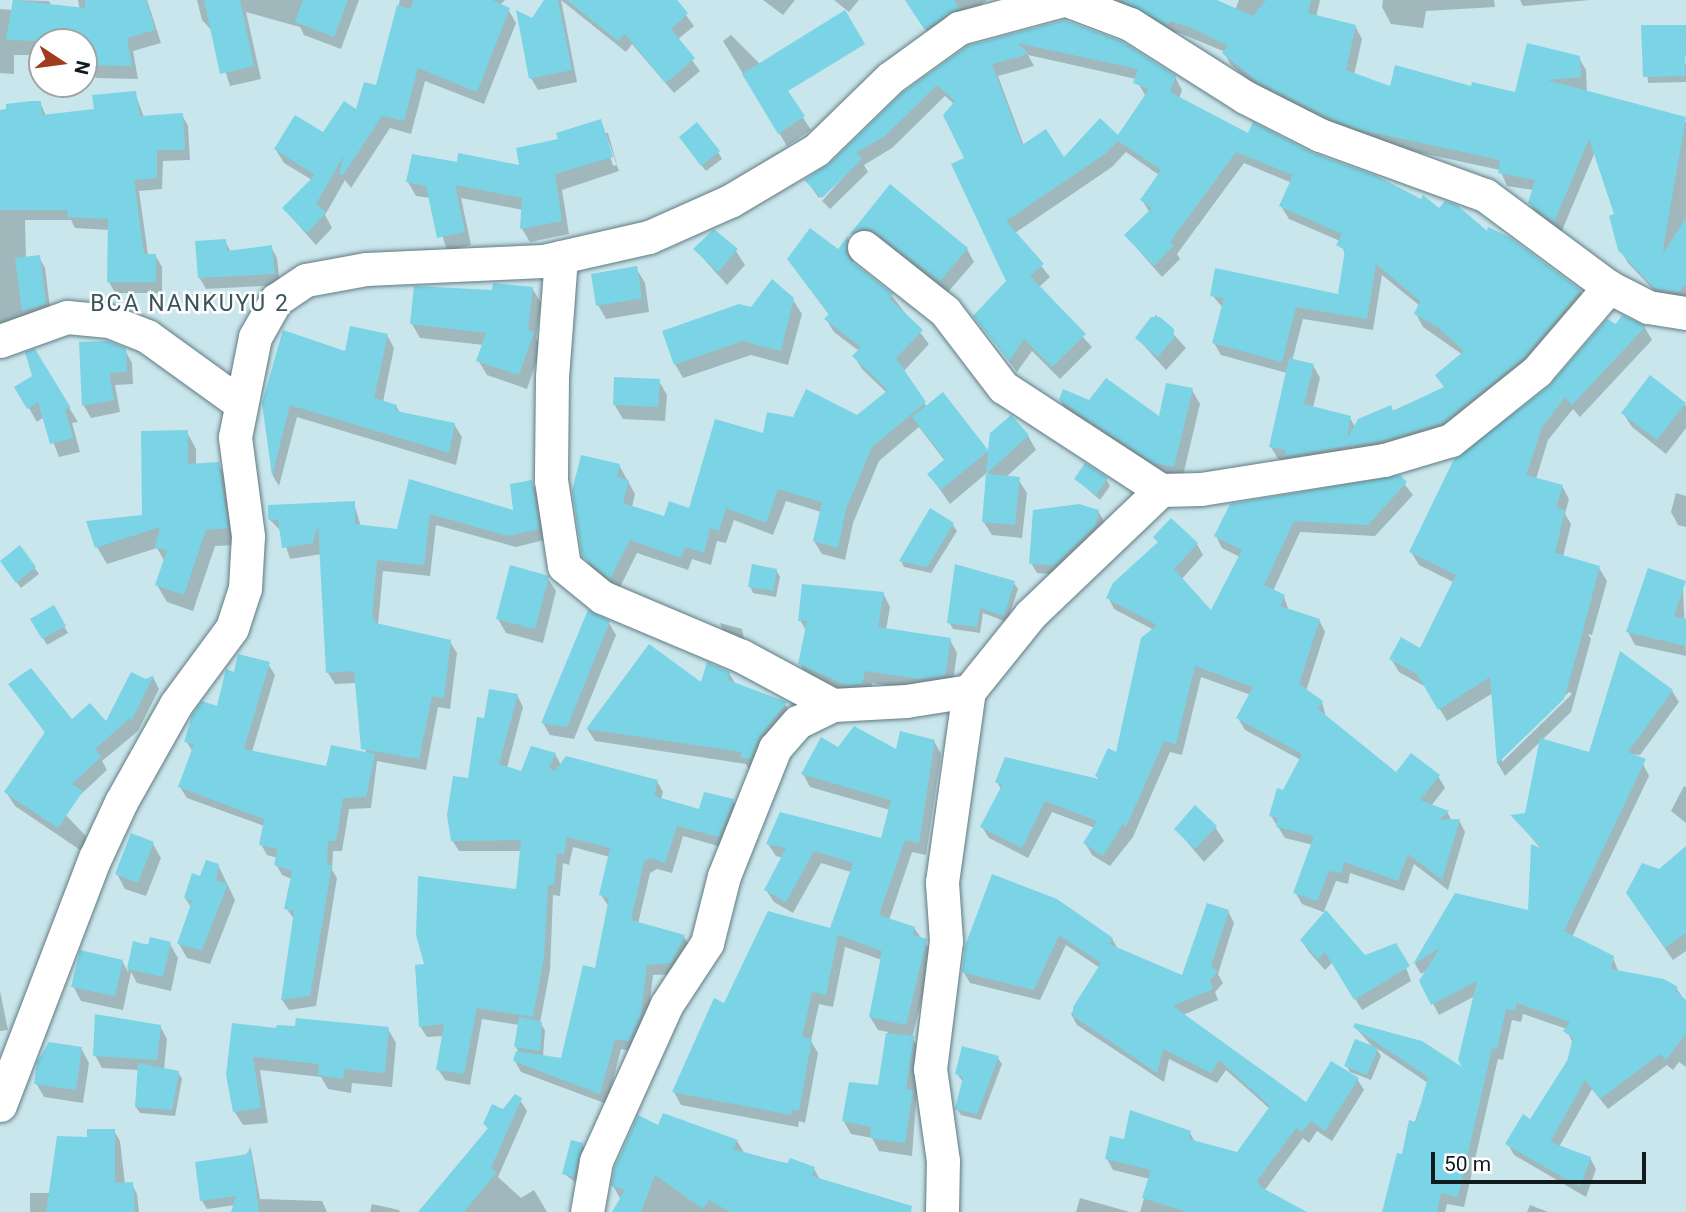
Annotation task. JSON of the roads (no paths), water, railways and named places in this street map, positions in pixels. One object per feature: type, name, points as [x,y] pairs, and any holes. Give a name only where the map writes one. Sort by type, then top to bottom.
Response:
[{"type":"street","points":[[0,1105],[121,802],[176,704],[232,628],[245,588],[247,536],[235,437],[240,403],[255,337],[275,300],[306,281],[366,269],[561,257],[649,237],[730,201],[816,150],[890,78],[959,28],[1065,0],[1130,24],[1245,97],[1320,135],[1485,195],[1609,288],[1648,307],[1686,313]]},
{"type":"street","points":[[864,247],[945,312],[1003,387],[1161,490],[1200,489],[1384,460],[1451,440],[1537,371],[1609,288]]},
{"type":"street","points":[[561,257],[552,377],[551,480],[564,566],[602,597],[742,656],[833,705]]},
{"type":"street","points":[[0,341],[67,317],[109,321],[147,335],[240,403]]},
{"type":"street","points":[[942,1212],[943,1161],[930,1069],[946,940],[942,882],[969,691],[1030,615],[1161,490]]},
{"type":"street","points":[[587,1212],[596,1161],[667,1004],[707,943],[724,876],[775,748],[797,722],[833,705],[906,701],[969,691]]},
{"type":"district","name":"BCA NANKUYU 2","points":[[190,304]]}]
